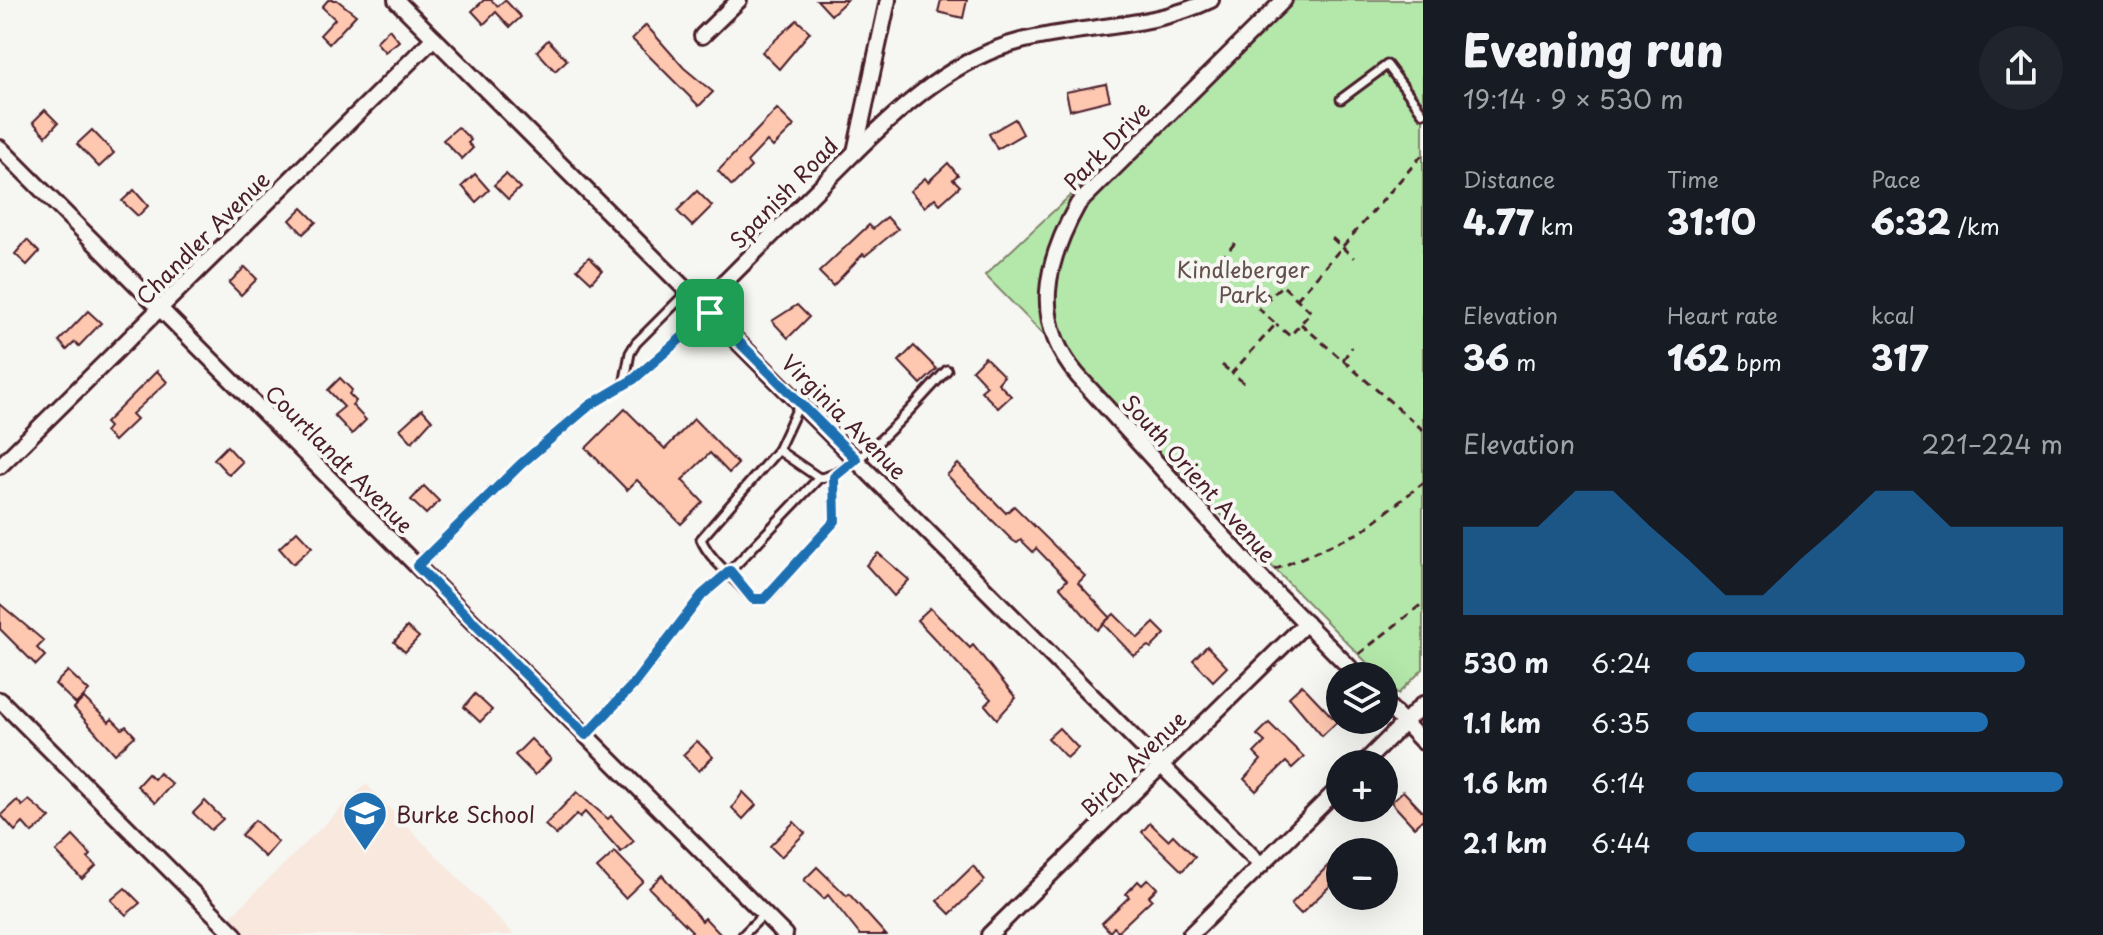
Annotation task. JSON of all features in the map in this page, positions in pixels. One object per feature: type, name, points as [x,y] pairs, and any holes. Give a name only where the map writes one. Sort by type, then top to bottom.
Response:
[{"type":"street","name":"Virginia Avenue","points":[[396,0],[1261,865]]},
{"type":"street","points":[[702,36],[739,0]]},
{"type":"street","name":"Spanish Road","points":[[706,309],[855,152],[888,0]]},
{"type":"street","points":[[855,152],[903,104],[927,87],[994,52],[1020,41],[1154,21],[1211,0]]},
{"type":"street","name":"Park Drive","points":[[1064,360],[1049,332],[1048,311],[1058,245],[1078,204],[1284,0]]},
{"type":"street","name":"Chandler Avenue","points":[[0,466],[434,38]]},
{"type":"street","name":"Courtlandt Avenue","points":[[0,148],[785,935]]},
{"type":"street","name":"South Orient Avenue","points":[[1064,360],[1260,577],[1345,662]]},
{"type":"street","name":"Birch Avenue","points":[[989,935],[1306,623]]},
{"type":"street","points":[[0,700],[235,935]]},
{"type":"street","points":[[1377,750],[1423,704]]},
{"type":"street","points":[[1398,717],[1423,742]]},
{"type":"street","points":[[1190,935],[1326,801]]},
{"type":"lane","points":[[1341,99],[1387,65],[1423,113]]},
{"type":"lane","points":[[624,385],[630,353],[636,343],[688,291]]},
{"type":"lane","points":[[417,566],[532,454],[590,405],[624,385],[706,309]]},
{"type":"lane","points":[[778,450],[819,478],[834,477],[947,370]]},
{"type":"lane","points":[[800,403],[778,450],[701,539],[708,555],[730,571],[753,599],[764,599],[835,521],[834,477]]},
{"type":"lane","points":[[586,735],[633,685],[702,595],[730,571],[819,478]]},
{"type":"lane","points":[[743,935],[764,914]]},
{"type":"path","points":[[1297,299],[1423,154]]},
{"type":"path","points":[[1332,238],[1354,258]]},
{"type":"path","points":[[1213,267],[1235,243]]},
{"type":"path","points":[[1224,256],[1270,297]]},
{"type":"path","points":[[1282,285],[1311,312],[1290,336],[1259,309],[1270,297],[1282,285]]},
{"type":"path","points":[[1232,373],[1276,324]]},
{"type":"path","points":[[1301,324],[1423,430]]},
{"type":"path","points":[[1343,360],[1352,347]]},
{"type":"path","points":[[1222,365],[1244,383]]},
{"type":"path","points":[[1260,577],[1361,532],[1423,483]]},
{"type":"path","points":[[1347,662],[1423,603]]},
{"type":"shaded area","name":"Burke School","points":[[366,784],[514,935],[244,935],[228,919]]},
{"type":"green space","name":"Kindleberger Park","points":[[1280,0],[1423,0],[1423,669],[1398,694],[1398,662],[1366,662],[985,275]]},
{"type":"building","points":[[328,0],[337,0],[356,15],[329,44],[320,35],[335,19],[322,7]]},
{"type":"building","points":[[484,0],[491,0],[498,6],[505,0],[521,17],[510,27],[496,12],[484,24],[472,11]]},
{"type":"building","points":[[817,0],[847,0],[831,15]]},
{"type":"building","points":[[941,0],[967,0],[963,18],[938,12]]},
{"type":"building","points":[[797,20],[810,32],[779,69],[762,52]]},
{"type":"building","points":[[646,25],[684,68],[713,92],[699,106],[632,39]]},
{"type":"building","points":[[389,29],[399,41],[385,52],[376,42]]},
{"type":"building","points":[[548,40],[567,60],[555,71],[537,51]]},
{"type":"building","points":[[1106,84],[1110,100],[1070,110],[1066,92]]},
{"type":"building","points":[[777,109],[794,126],[773,147],[767,141],[747,162],[751,167],[732,186],[718,171]]},
{"type":"building","points":[[45,110],[58,123],[46,136],[33,122]]},
{"type":"building","points":[[1015,119],[1023,134],[997,149],[989,134]]},
{"type":"building","points":[[458,127],[471,140],[468,143],[473,148],[462,159],[443,140]]},
{"type":"building","points":[[92,130],[114,153],[99,167],[77,144]]},
{"type":"building","points":[[948,163],[958,175],[953,179],[960,186],[940,204],[935,198],[925,207],[910,191],[925,178],[928,182]]},
{"type":"building","points":[[475,174],[489,190],[476,202],[462,186]]},
{"type":"building","points":[[506,174],[520,188],[508,199],[494,185]]},
{"type":"building","points":[[134,190],[148,206],[138,216],[122,201]]},
{"type":"building","points":[[697,191],[712,206],[692,226],[677,211]]},
{"type":"building","points":[[302,208],[316,222],[303,234],[290,220]]},
{"type":"building","points":[[887,217],[898,229],[865,256],[863,254],[833,286],[819,272],[869,225],[873,229]]},
{"type":"building","points":[[27,240],[39,252],[27,265],[15,254]]},
{"type":"building","points":[[589,257],[602,270],[591,282],[577,269]]},
{"type":"building","points":[[245,267],[257,279],[241,295],[229,283]]},
{"type":"building","points":[[797,305],[809,317],[788,338],[772,321]]},
{"type":"building","points":[[88,311],[101,323],[79,346],[75,342],[67,350],[59,341]]},
{"type":"building","points":[[914,346],[937,369],[921,384],[899,361]]},
{"type":"building","points":[[985,357],[1004,376],[998,383],[1011,396],[998,408],[981,391],[987,386],[972,370]]},
{"type":"building","points":[[157,371],[167,382],[132,414],[137,419],[114,441],[105,432],[109,427],[105,423]]},
{"type":"building","points":[[340,378],[352,390],[349,394],[356,401],[352,405],[366,420],[352,434],[334,415],[344,407],[328,390]]},
{"type":"building","points":[[422,409],[432,420],[412,442],[400,429]]},
{"type":"building","points":[[625,409],[665,449],[694,419],[738,464],[729,473],[710,453],[682,480],[703,502],[681,524],[637,480],[627,490],[586,448]]},
{"type":"building","points":[[227,446],[242,462],[229,475],[214,459]]},
{"type":"building","points":[[958,464],[1006,513],[1014,506],[1085,576],[1078,583],[1110,617],[1097,630],[1060,587],[1067,580],[1036,548],[1033,552],[1021,540],[1017,543],[1012,540],[947,475]]},
{"type":"building","points":[[424,486],[439,501],[426,514],[411,500]]},
{"type":"building","points":[[297,531],[312,547],[293,564],[279,548]]},
{"type":"building","points":[[878,553],[909,580],[894,596],[866,565]]},
{"type":"building","points":[[0,604],[44,641],[37,648],[45,656],[36,665],[0,629]]},
{"type":"building","points":[[930,608],[970,648],[973,645],[1016,698],[997,719],[985,705],[991,699],[917,620]]},
{"type":"building","points":[[1114,614],[1138,638],[1154,623],[1165,634],[1151,648],[1148,646],[1134,656],[1103,624]]},
{"type":"building","points":[[407,627],[419,637],[405,652],[394,642]]},
{"type":"building","points":[[1207,646],[1227,667],[1213,681],[1193,660]]},
{"type":"building","points":[[68,671],[89,691],[76,704],[55,684]]},
{"type":"building","points":[[1302,685],[1326,710],[1326,732],[1322,736],[1289,697]]},
{"type":"building","points":[[475,694],[492,710],[480,722],[464,707]]},
{"type":"building","points":[[84,698],[109,722],[112,719],[122,729],[126,726],[135,736],[115,754],[74,708]]},
{"type":"building","points":[[1269,723],[1304,757],[1292,768],[1286,762],[1256,791],[1244,779],[1261,760],[1254,753],[1265,742],[1257,735]]},
{"type":"building","points":[[1059,728],[1078,748],[1067,758],[1048,738]]},
{"type":"building","points":[[531,739],[551,759],[535,775],[515,755]]},
{"type":"building","points":[[697,741],[713,757],[699,771],[683,755]]},
{"type":"building","points":[[159,773],[172,784],[155,803],[137,786],[148,774],[154,779]]},
{"type":"building","points":[[1403,791],[1423,812],[1423,819],[1414,827],[1398,810],[1398,796]]},
{"type":"building","points":[[577,792],[608,819],[611,816],[634,841],[621,852],[585,812],[580,817],[577,814],[556,835],[545,825]]},
{"type":"building","points":[[743,792],[756,805],[743,819],[732,808]]},
{"type":"building","points":[[17,800],[22,806],[29,800],[50,818],[32,833],[23,823],[15,831],[1,815]]},
{"type":"building","points":[[205,801],[223,819],[211,830],[193,813]]},
{"type":"building","points":[[255,820],[278,842],[265,857],[241,835]]},
{"type":"building","points":[[794,822],[805,833],[781,857],[770,846]]},
{"type":"building","points":[[1150,823],[1168,840],[1173,835],[1195,857],[1182,871],[1142,832]]},
{"type":"building","points":[[73,836],[91,855],[88,858],[96,866],[82,879],[56,852]]},
{"type":"building","points":[[615,852],[643,881],[625,898],[597,868]]},
{"type":"building","points":[[973,866],[985,880],[950,914],[937,901]]},
{"type":"building","points":[[817,867],[847,896],[849,894],[886,935],[860,935],[828,895],[824,899],[804,880]]},
{"type":"building","points":[[1326,868],[1326,890],[1301,914],[1291,904]]},
{"type":"building","points":[[662,875],[702,921],[705,918],[721,935],[688,935],[692,931],[649,888]]},
{"type":"building","points":[[1148,879],[1157,888],[1149,896],[1152,899],[1118,931],[1114,927],[1110,932],[1102,923],[1129,897],[1126,894],[1138,881],[1142,885]]},
{"type":"building","points":[[125,888],[140,903],[126,915],[111,900]]},
{"type":"place","name":"Burke School","points":[[365,852]]},
{"type":"route","points":[[710,313],[856,459],[834,477],[835,521],[764,599],[753,599],[730,571],[702,595],[633,685],[586,735],[417,566],[521,464],[590,405],[634,379],[710,313]]}]
